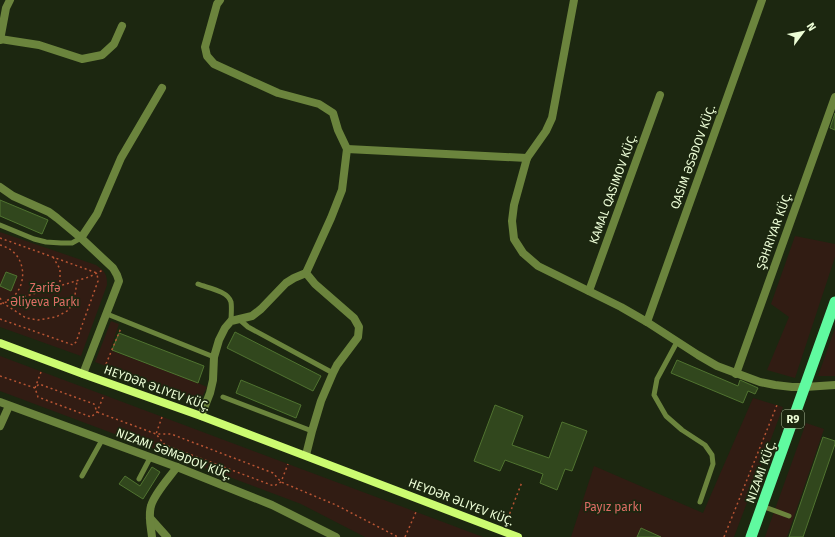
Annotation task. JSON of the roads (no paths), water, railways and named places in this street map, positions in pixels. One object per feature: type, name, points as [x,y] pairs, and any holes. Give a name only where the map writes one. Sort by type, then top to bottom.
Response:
[{"type":"highway","name":"NIZAMI KÜÇ.","points":[[751,537],[835,302]]},
{"type":"main road","name":"HEYDƏR ƏLIYEV KÜÇ.","points":[[0,343],[306,455],[518,537]]},
{"type":"street","points":[[10,0],[6,8],[0,39],[39,45],[82,59],[102,55],[114,44],[122,26]]},
{"type":"street","points":[[201,416],[210,393],[213,380],[214,357],[219,340],[226,328],[231,322],[252,316],[261,309],[286,283],[306,273],[342,190],[346,149],[333,113],[319,104],[278,92],[214,64],[206,56],[206,47],[217,4],[220,0]]},
{"type":"street","points":[[574,0],[552,118],[546,131],[527,158],[514,205],[512,221],[514,239],[523,253],[538,266],[621,307],[698,355],[736,374],[775,386],[805,387],[835,385]]},
{"type":"street","points":[[647,322],[762,0]]},
{"type":"street","points":[[81,238],[97,214],[121,158],[162,88]]},
{"type":"street","points":[[589,291],[660,95]]},
{"type":"street","name":"ŞƏHRIYAR KÜÇ.","points":[[736,374],[835,97]]},
{"type":"street","points":[[346,149],[527,158]]},
{"type":"street","points":[[0,187],[13,196],[49,212],[81,238],[113,268],[117,274],[119,281],[83,374]]},
{"type":"street","points":[[306,273],[315,284],[354,318],[359,327],[358,337],[337,365],[321,401],[306,455]]},
{"type":"street","name":"NIZAMI SƏMƏDOV KÜÇ.","points":[[0,402],[177,467],[272,505],[336,537]]},
{"type":"street","points":[[0,426],[9,406]]},
{"type":"street","points":[[152,537],[150,507],[153,499],[177,467]]},
{"type":"street","points":[[150,518],[167,537]]},
{"type":"lane","points":[[0,225],[34,239],[46,242],[72,243],[81,238]]},
{"type":"lane","points":[[198,284],[224,293],[228,296],[231,302],[231,322]]},
{"type":"lane","points":[[107,314],[214,357]]},
{"type":"lane","points":[[240,320],[248,327],[333,373]]},
{"type":"lane","points":[[677,342],[657,379],[654,395],[666,416],[682,430],[705,445],[712,455],[713,464],[700,502]]},
{"type":"lane","points":[[223,397],[312,431]]},
{"type":"lane","points":[[82,476],[102,440]]},
{"type":"lane","points":[[139,479],[150,458]]},
{"type":"lane","points":[[762,506],[789,516]]},
{"type":"park label","name":"Zərifə Əliyeva Parkı","points":[[45,295]]},
{"type":"park label","name":"Payız parkı","points":[[613,507]]}]
